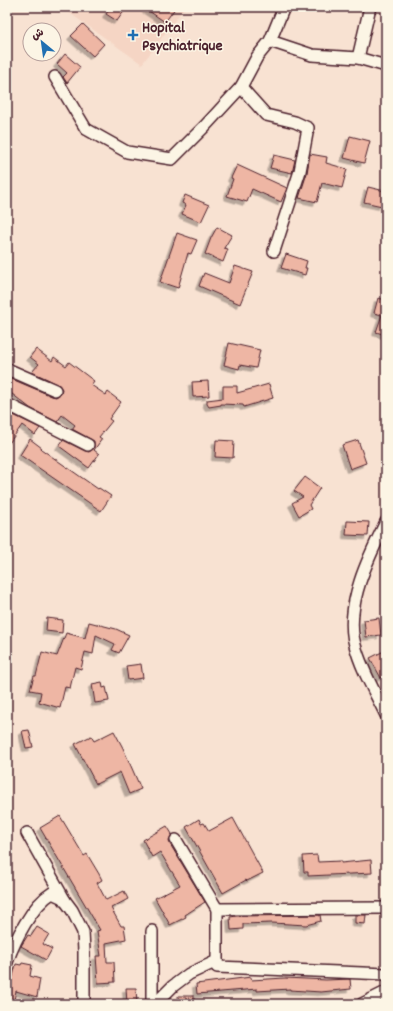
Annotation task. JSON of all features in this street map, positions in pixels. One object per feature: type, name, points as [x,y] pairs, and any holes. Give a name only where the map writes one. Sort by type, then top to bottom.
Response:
[{"type":"street","points":[[55,77],[86,129],[127,152],[172,159],[241,87],[257,57],[270,41],[284,7]]},
{"type":"street","points":[[358,58],[370,7]]},
{"type":"street","points":[[270,41],[312,55],[358,58],[386,66]]},
{"type":"street","points":[[241,87],[266,115],[295,122],[308,128],[300,171],[274,251]]},
{"type":"street","points":[[7,368],[55,390]]},
{"type":"street","points":[[7,404],[88,445]]},
{"type":"street","points":[[386,522],[373,547],[358,590],[352,619],[354,644],[361,663],[386,715]]},
{"type":"street","points":[[27,833],[65,901]]},
{"type":"street","points":[[176,840],[217,909],[217,967],[386,974]]},
{"type":"street","points":[[7,962],[12,949],[28,920],[45,898],[52,893],[63,898],[72,910],[83,932],[84,1004]]},
{"type":"street","points":[[217,909],[386,908]]},
{"type":"street","points":[[152,931],[154,1004]]},
{"type":"street","points":[[154,1004],[173,986],[189,974],[217,961]]},
{"type":"street","points":[[362,1004],[386,992]]},
{"type":"shaded area","name":"Hopital Psychiatrique","points":[[61,7],[185,7],[142,64]]},
{"type":"building","points":[[111,7],[127,7],[117,21],[106,14]]},
{"type":"building","points":[[143,7],[176,7],[165,22]]},
{"type":"building","points":[[83,24],[104,44],[93,56],[71,36]]},
{"type":"building","points":[[65,54],[80,67],[67,83],[63,77],[67,73],[57,64],[59,62],[62,62],[62,58]]},
{"type":"building","points":[[350,136],[370,141],[364,163],[344,158]]},
{"type":"building","points":[[310,154],[327,157],[326,163],[347,169],[342,188],[322,183],[317,202],[299,198],[307,173]]},
{"type":"building","points":[[274,155],[295,160],[292,173],[270,168]]},
{"type":"building","points":[[237,165],[287,188],[281,202],[252,189],[247,202],[227,196],[233,179],[231,178]]},
{"type":"building","points":[[368,187],[385,191],[382,206],[364,202]]},
{"type":"building","points":[[185,195],[209,205],[201,222],[182,214],[186,205],[182,203]]},
{"type":"building","points":[[217,227],[232,235],[224,248],[228,249],[223,262],[205,254]]},
{"type":"building","points":[[177,233],[197,240],[191,254],[188,253],[178,288],[160,282]]},
{"type":"building","points":[[286,254],[307,261],[305,275],[281,268]]},
{"type":"building","points":[[235,266],[253,272],[240,304],[199,286],[204,273],[229,283]]},
{"type":"building","points":[[378,298],[386,300],[386,335],[376,332],[382,315],[374,313]]},
{"type":"building","points":[[229,343],[260,350],[256,368],[240,365],[239,369],[224,365]]},
{"type":"building","points":[[36,349],[52,361],[54,357],[66,366],[69,362],[94,381],[91,385],[106,395],[108,392],[121,402],[109,419],[112,421],[99,437],[102,439],[94,450],[99,454],[89,468],[59,446],[63,440],[89,452],[94,448],[94,441],[72,429],[75,425],[62,415],[57,422],[30,408],[7,390],[7,377],[52,396],[56,397],[61,393],[62,389],[58,384],[32,372],[39,364],[30,357]]},
{"type":"building","points":[[208,381],[209,396],[193,397],[192,382]]},
{"type":"building","points":[[269,384],[273,398],[244,407],[243,405],[221,404],[209,407],[207,404],[207,400],[223,398],[223,386],[237,386],[237,393]]},
{"type":"building","points":[[7,412],[40,428],[35,435],[22,425],[7,446]]},
{"type":"building","points":[[30,439],[42,448],[41,449],[98,489],[99,488],[111,496],[101,511],[20,455]]},
{"type":"building","points":[[216,440],[234,441],[233,458],[215,457]]},
{"type":"building","points":[[358,440],[366,463],[350,469],[342,445]]},
{"type":"building","points":[[305,477],[320,488],[309,505],[311,509],[299,516],[292,503],[303,497],[294,491]]},
{"type":"building","points":[[347,521],[369,522],[368,536],[346,535]]},
{"type":"building","points":[[47,618],[63,620],[62,633],[46,631]]},
{"type":"building","points":[[379,618],[381,635],[366,637],[364,620]]},
{"type":"building","points":[[89,622],[116,629],[129,635],[119,653],[112,650],[115,644],[96,635],[93,654],[85,652],[81,669],[75,667],[70,688],[65,687],[60,708],[39,702],[41,692],[30,690],[34,676],[36,676],[42,652],[57,656],[66,633],[85,638]]},
{"type":"building","points":[[386,650],[386,675],[381,678],[370,658]]},
{"type":"building","points":[[141,664],[143,678],[128,680],[126,666]]},
{"type":"building","points":[[102,682],[103,688],[106,687],[109,701],[95,703],[92,684]]},
{"type":"building","points":[[29,730],[33,747],[26,748],[22,731]]},
{"type":"building","points":[[114,731],[141,789],[129,794],[120,772],[96,784],[75,744],[91,736],[94,741]]},
{"type":"building","points":[[60,816],[84,856],[87,854],[99,874],[102,880],[97,883],[106,900],[124,891],[128,899],[111,908],[121,926],[124,926],[126,939],[106,943],[107,962],[114,962],[115,982],[98,983],[96,956],[101,956],[97,931],[100,930],[40,828]]},
{"type":"building","points":[[233,818],[263,873],[247,881],[246,880],[223,893],[186,827],[199,819],[201,824],[204,823],[209,831]]},
{"type":"building","points":[[167,826],[172,834],[169,840],[170,844],[205,902],[185,915],[186,917],[170,925],[155,898],[180,885],[160,852],[152,857],[143,840]]},
{"type":"building","points":[[317,855],[318,862],[341,861],[341,863],[371,860],[372,873],[308,876],[308,872],[304,872],[303,856]]},
{"type":"building","points":[[320,915],[321,921],[306,925],[272,923],[243,924],[243,929],[231,930],[230,917]]},
{"type":"building","points":[[355,915],[366,915],[365,924],[355,923]]},
{"type":"building","points":[[37,927],[49,934],[43,944],[52,949],[46,960],[21,946],[28,935],[31,936]]},
{"type":"building","points":[[22,963],[32,965],[30,976],[40,979],[37,997],[16,991],[13,1004],[7,1004],[7,995],[16,964],[21,965]]},
{"type":"building","points":[[251,977],[251,980],[285,978],[326,980],[350,979],[351,989],[321,992],[290,989],[257,991],[257,989],[197,994],[196,984]]},
{"type":"building","points":[[126,988],[136,988],[137,1004],[127,1004]]},
{"type":"building","points":[[178,996],[194,996],[194,1004],[179,1004]]},
{"type":"place","name":"Hopital Psychiatrique","points":[[133,35]]}]
